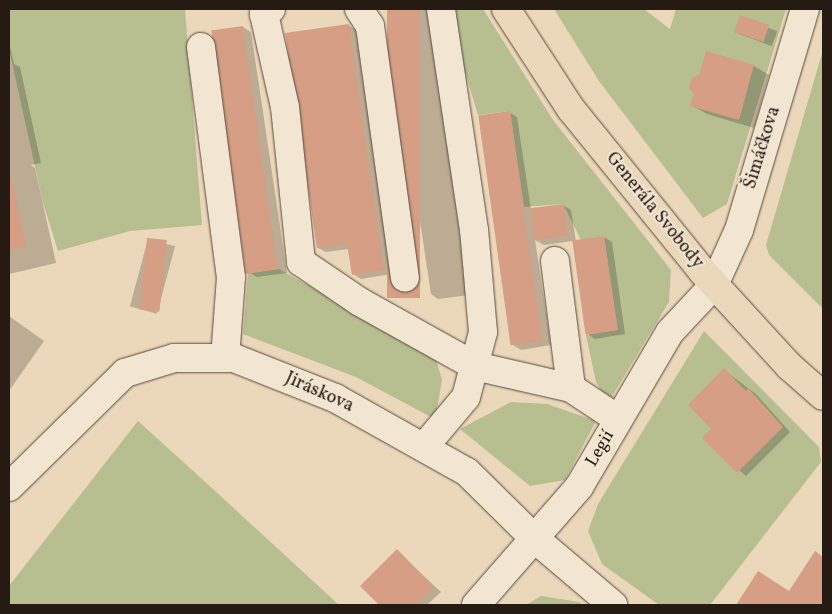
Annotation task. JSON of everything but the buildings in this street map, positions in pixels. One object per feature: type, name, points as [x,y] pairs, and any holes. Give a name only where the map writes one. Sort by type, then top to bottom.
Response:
[{"type":"main road","name":"Generála Svobody","points":[[506,9],[571,109],[714,285],[789,366],[823,396]]},
{"type":"street","points":[[272,9],[264,14],[285,107],[301,262],[360,302],[475,366],[571,388],[618,419]]},
{"type":"street","points":[[359,9],[370,26],[406,278]]},
{"type":"street","points":[[424,447],[466,397],[483,332],[474,230],[441,9]]},
{"type":"street","name":"Šimáčkova","points":[[714,285],[739,230],[805,9]]},
{"type":"street","points":[[201,47],[230,277],[225,358]]},
{"type":"street","points":[[554,261],[571,388]]},
{"type":"street","name":"Legií","points":[[476,605],[579,487],[670,332],[714,285]]},
{"type":"street","name":"Jiráskova","points":[[9,487],[125,373],[174,358],[234,358],[335,398],[467,472],[534,538],[613,605]]},
{"type":"green space","points":[[9,9],[185,9],[202,225],[130,231],[58,251],[43,203],[9,49]]},
{"type":"green space","points":[[446,9],[483,9],[553,120],[671,270],[669,302],[608,403],[596,382],[586,335],[618,330],[604,236],[581,240],[563,204],[524,207],[510,111],[478,115]]},
{"type":"green space","points":[[554,9],[644,9],[670,29],[676,9],[786,9],[727,204],[703,218],[599,81]]},
{"type":"green space","points":[[823,50],[823,309],[769,255],[766,245]]},
{"type":"green space","points":[[279,269],[435,356],[442,380],[437,409],[431,417],[356,377],[243,334],[248,273]]},
{"type":"green space","points":[[704,331],[819,447],[821,462],[710,605],[659,605],[602,564],[588,531],[598,504]]},
{"type":"green space","points":[[511,402],[547,404],[596,421],[565,480],[530,486],[460,429]]},
{"type":"green space","points":[[138,421],[339,605],[9,605],[9,586]]},
{"type":"green space","points":[[541,596],[579,602],[583,605],[526,605]]}]
